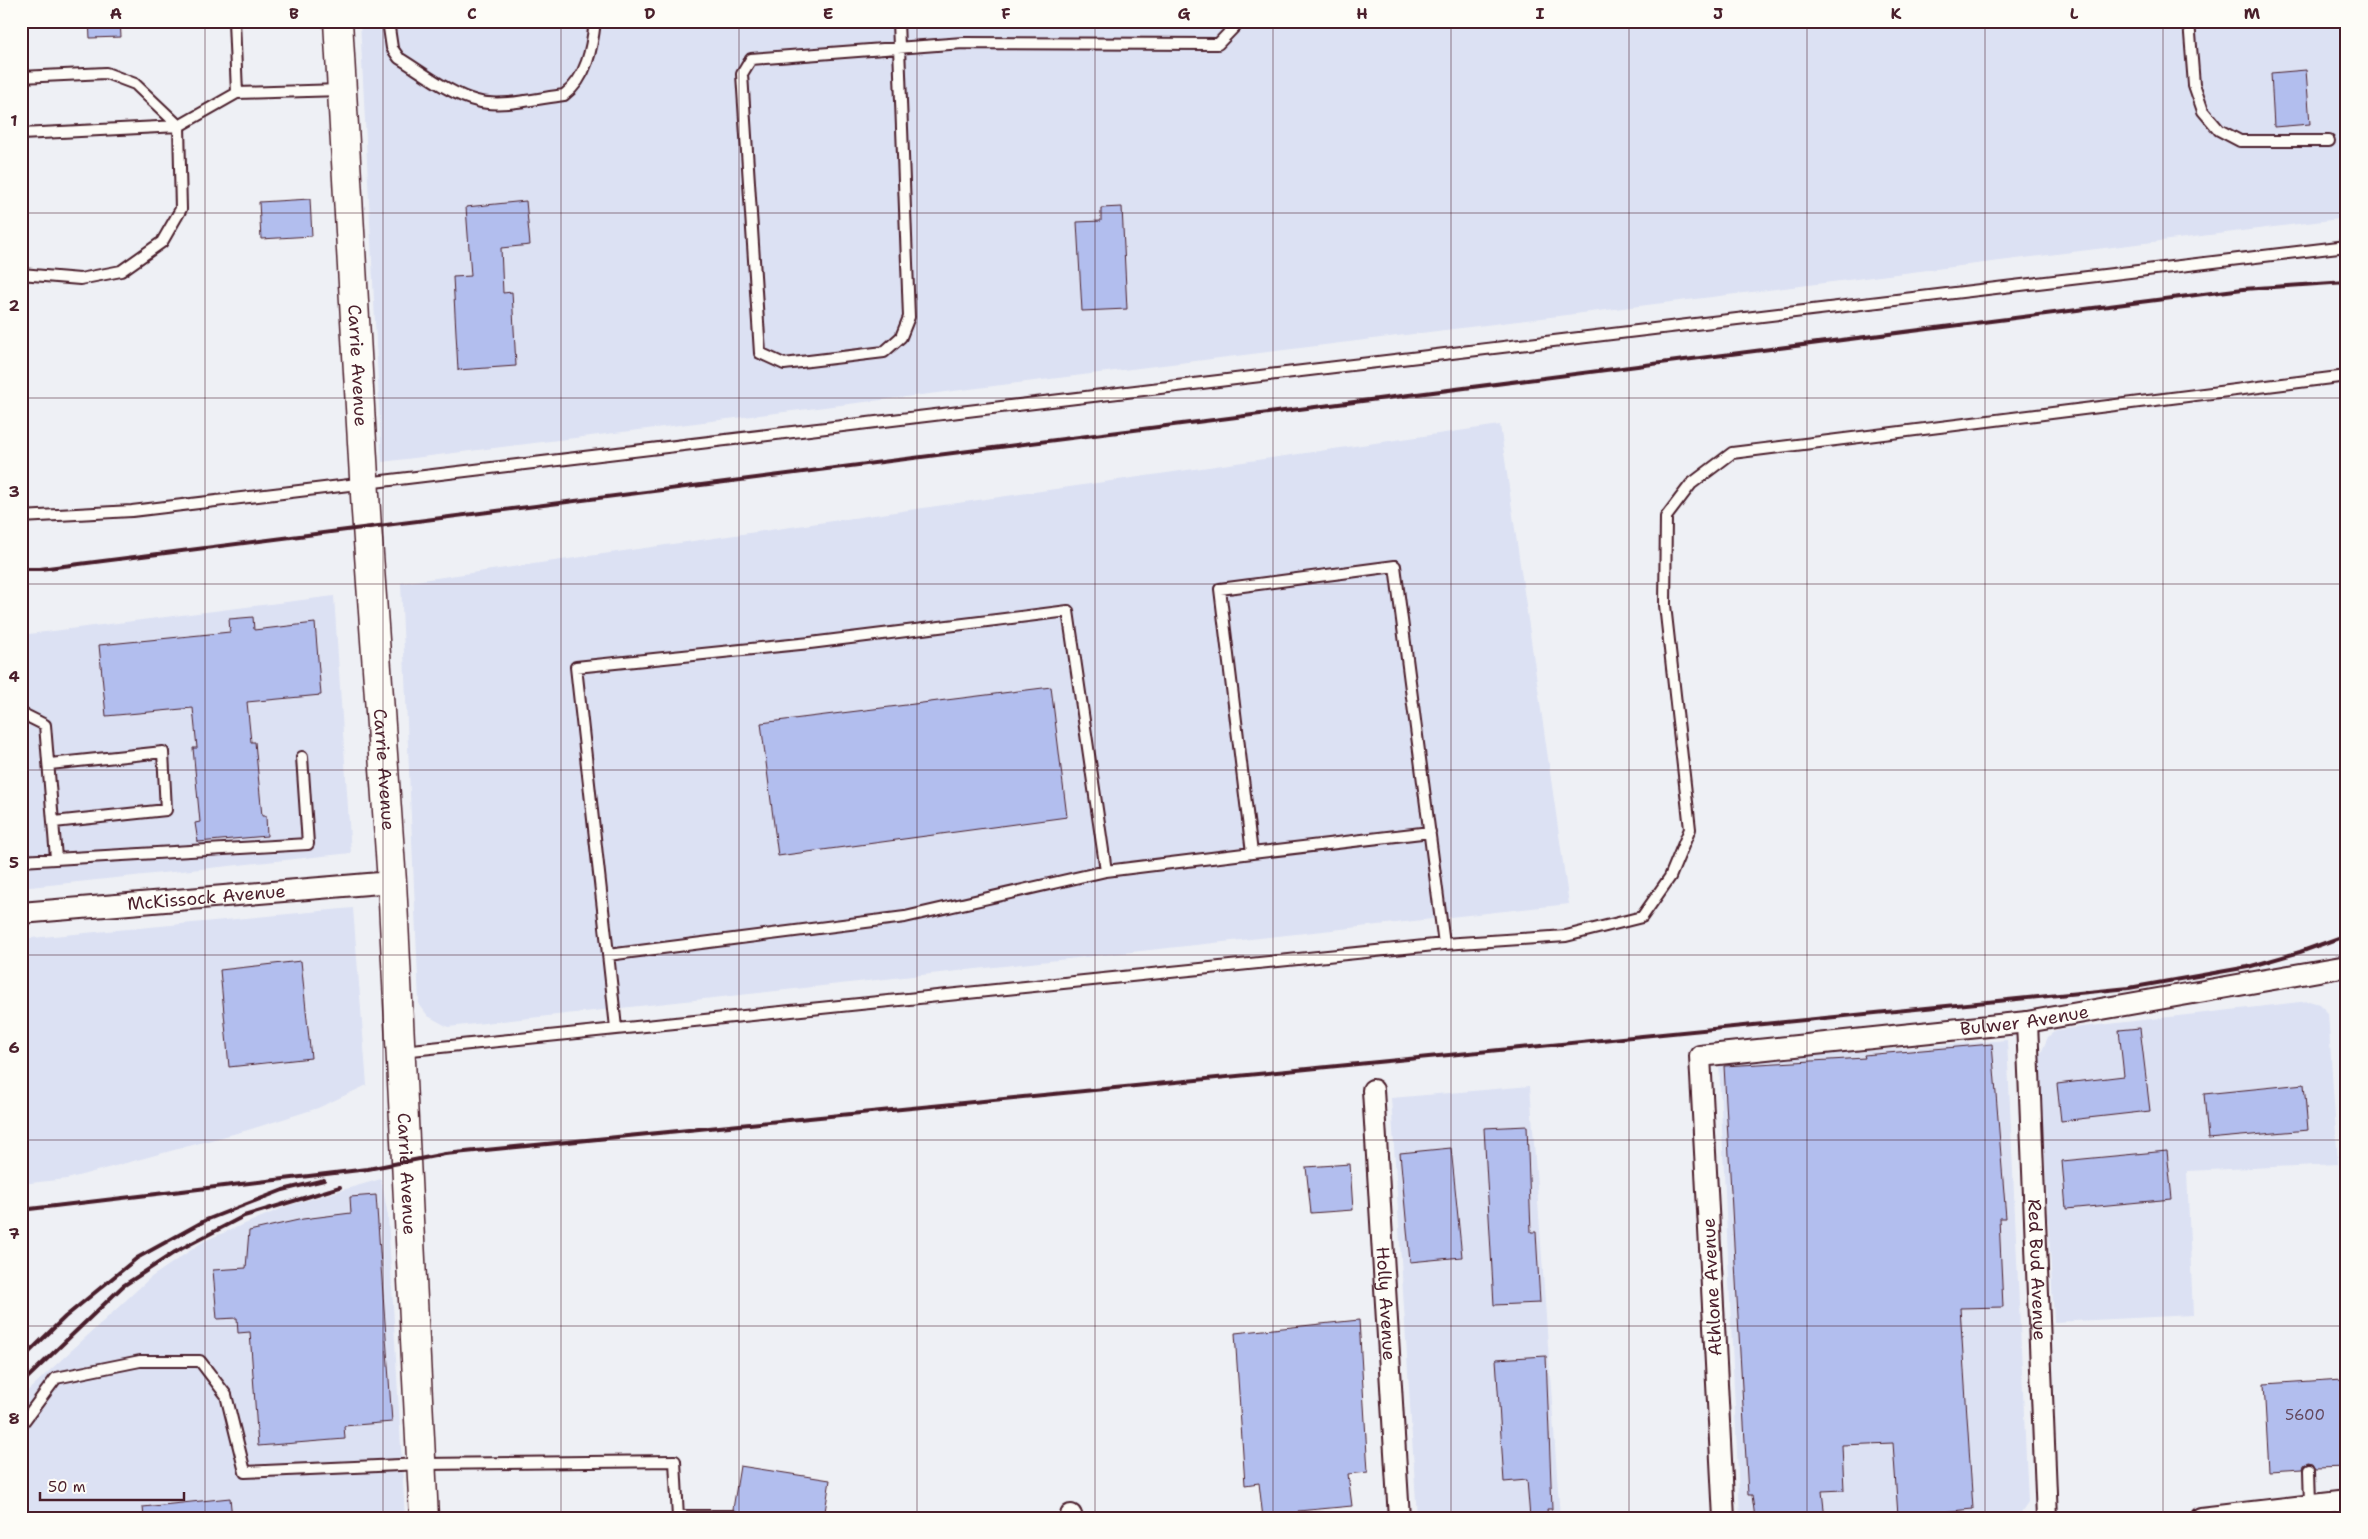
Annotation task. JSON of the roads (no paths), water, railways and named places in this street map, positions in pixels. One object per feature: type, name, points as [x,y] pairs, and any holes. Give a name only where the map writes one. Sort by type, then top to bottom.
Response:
[{"type":"street","name":"Carrie Avenue","points":[[338,21],[365,484],[392,882],[424,1518]]},
{"type":"street","name":"McKissock Avenue","points":[[21,913],[392,882]]},
{"type":"street","name":"Bulwer Avenue","points":[[1700,1056],[2026,1022],[2347,966]]},
{"type":"street","name":"Red Bud Avenue","points":[[2026,1022],[2047,1518]]},
{"type":"street","name":"Athlone Avenue","points":[[1700,1056],[1724,1518]]},
{"type":"street","name":"Holly Avenue","points":[[1373,1090],[1399,1518]]},
{"type":"street","points":[[2201,1518],[2347,1501]]},
{"type":"lane","points":[[234,21],[237,93]]},
{"type":"lane","points":[[388,21],[392,48],[400,58],[466,98],[478,102],[496,103],[564,95],[572,90],[586,65],[594,21]]},
{"type":"lane","points":[[898,21],[899,47],[909,317],[901,337],[884,352],[784,364],[760,353],[742,74],[751,59],[899,47],[964,43],[1218,44],[1240,21]]},
{"type":"lane","points":[[2189,21],[2194,85],[2203,111],[2219,130],[2240,141],[2329,141]]},
{"type":"lane","points":[[21,77],[106,74],[135,84],[179,126],[181,209],[162,242],[121,271],[80,280],[21,274]]},
{"type":"lane","points":[[21,134],[179,126],[237,93],[342,90]]},
{"type":"lane","points":[[21,517],[132,511],[365,484],[2347,246]]},
{"type":"lane","points":[[401,1051],[1444,944],[1566,936],[1642,917],[1670,877],[1690,829],[1665,605],[1666,517],[1691,484],[1732,452],[2347,376]]},
{"type":"lane","points":[[1252,853],[1220,589],[1395,566],[1444,944]]},
{"type":"lane","points":[[616,1028],[576,667],[810,643],[1068,611],[1106,871]]},
{"type":"lane","points":[[21,713],[45,725],[50,764],[56,858]]},
{"type":"lane","points":[[50,764],[162,752],[166,810],[54,822]]},
{"type":"lane","points":[[21,861],[308,844],[302,757]]},
{"type":"lane","points":[[608,955],[905,917],[1106,871],[1430,832]]},
{"type":"lane","points":[[21,1425],[56,1378],[140,1361],[200,1361],[226,1395],[245,1472],[422,1464],[675,1461],[678,1517],[732,1516]]},
{"type":"lane","points":[[2309,1469],[2310,1505]]},
{"type":"railway","points":[[21,569],[40,569],[2243,289],[2347,282]]},
{"type":"railway","points":[[21,1210],[368,1169],[445,1154],[2129,988],[2248,967],[2300,952],[2347,935]]},
{"type":"railway","points":[[21,1360],[65,1317],[137,1258],[206,1220],[283,1190],[324,1180]]},
{"type":"railway","points":[[21,1384],[123,1286],[175,1252],[244,1216],[340,1187]]}]
